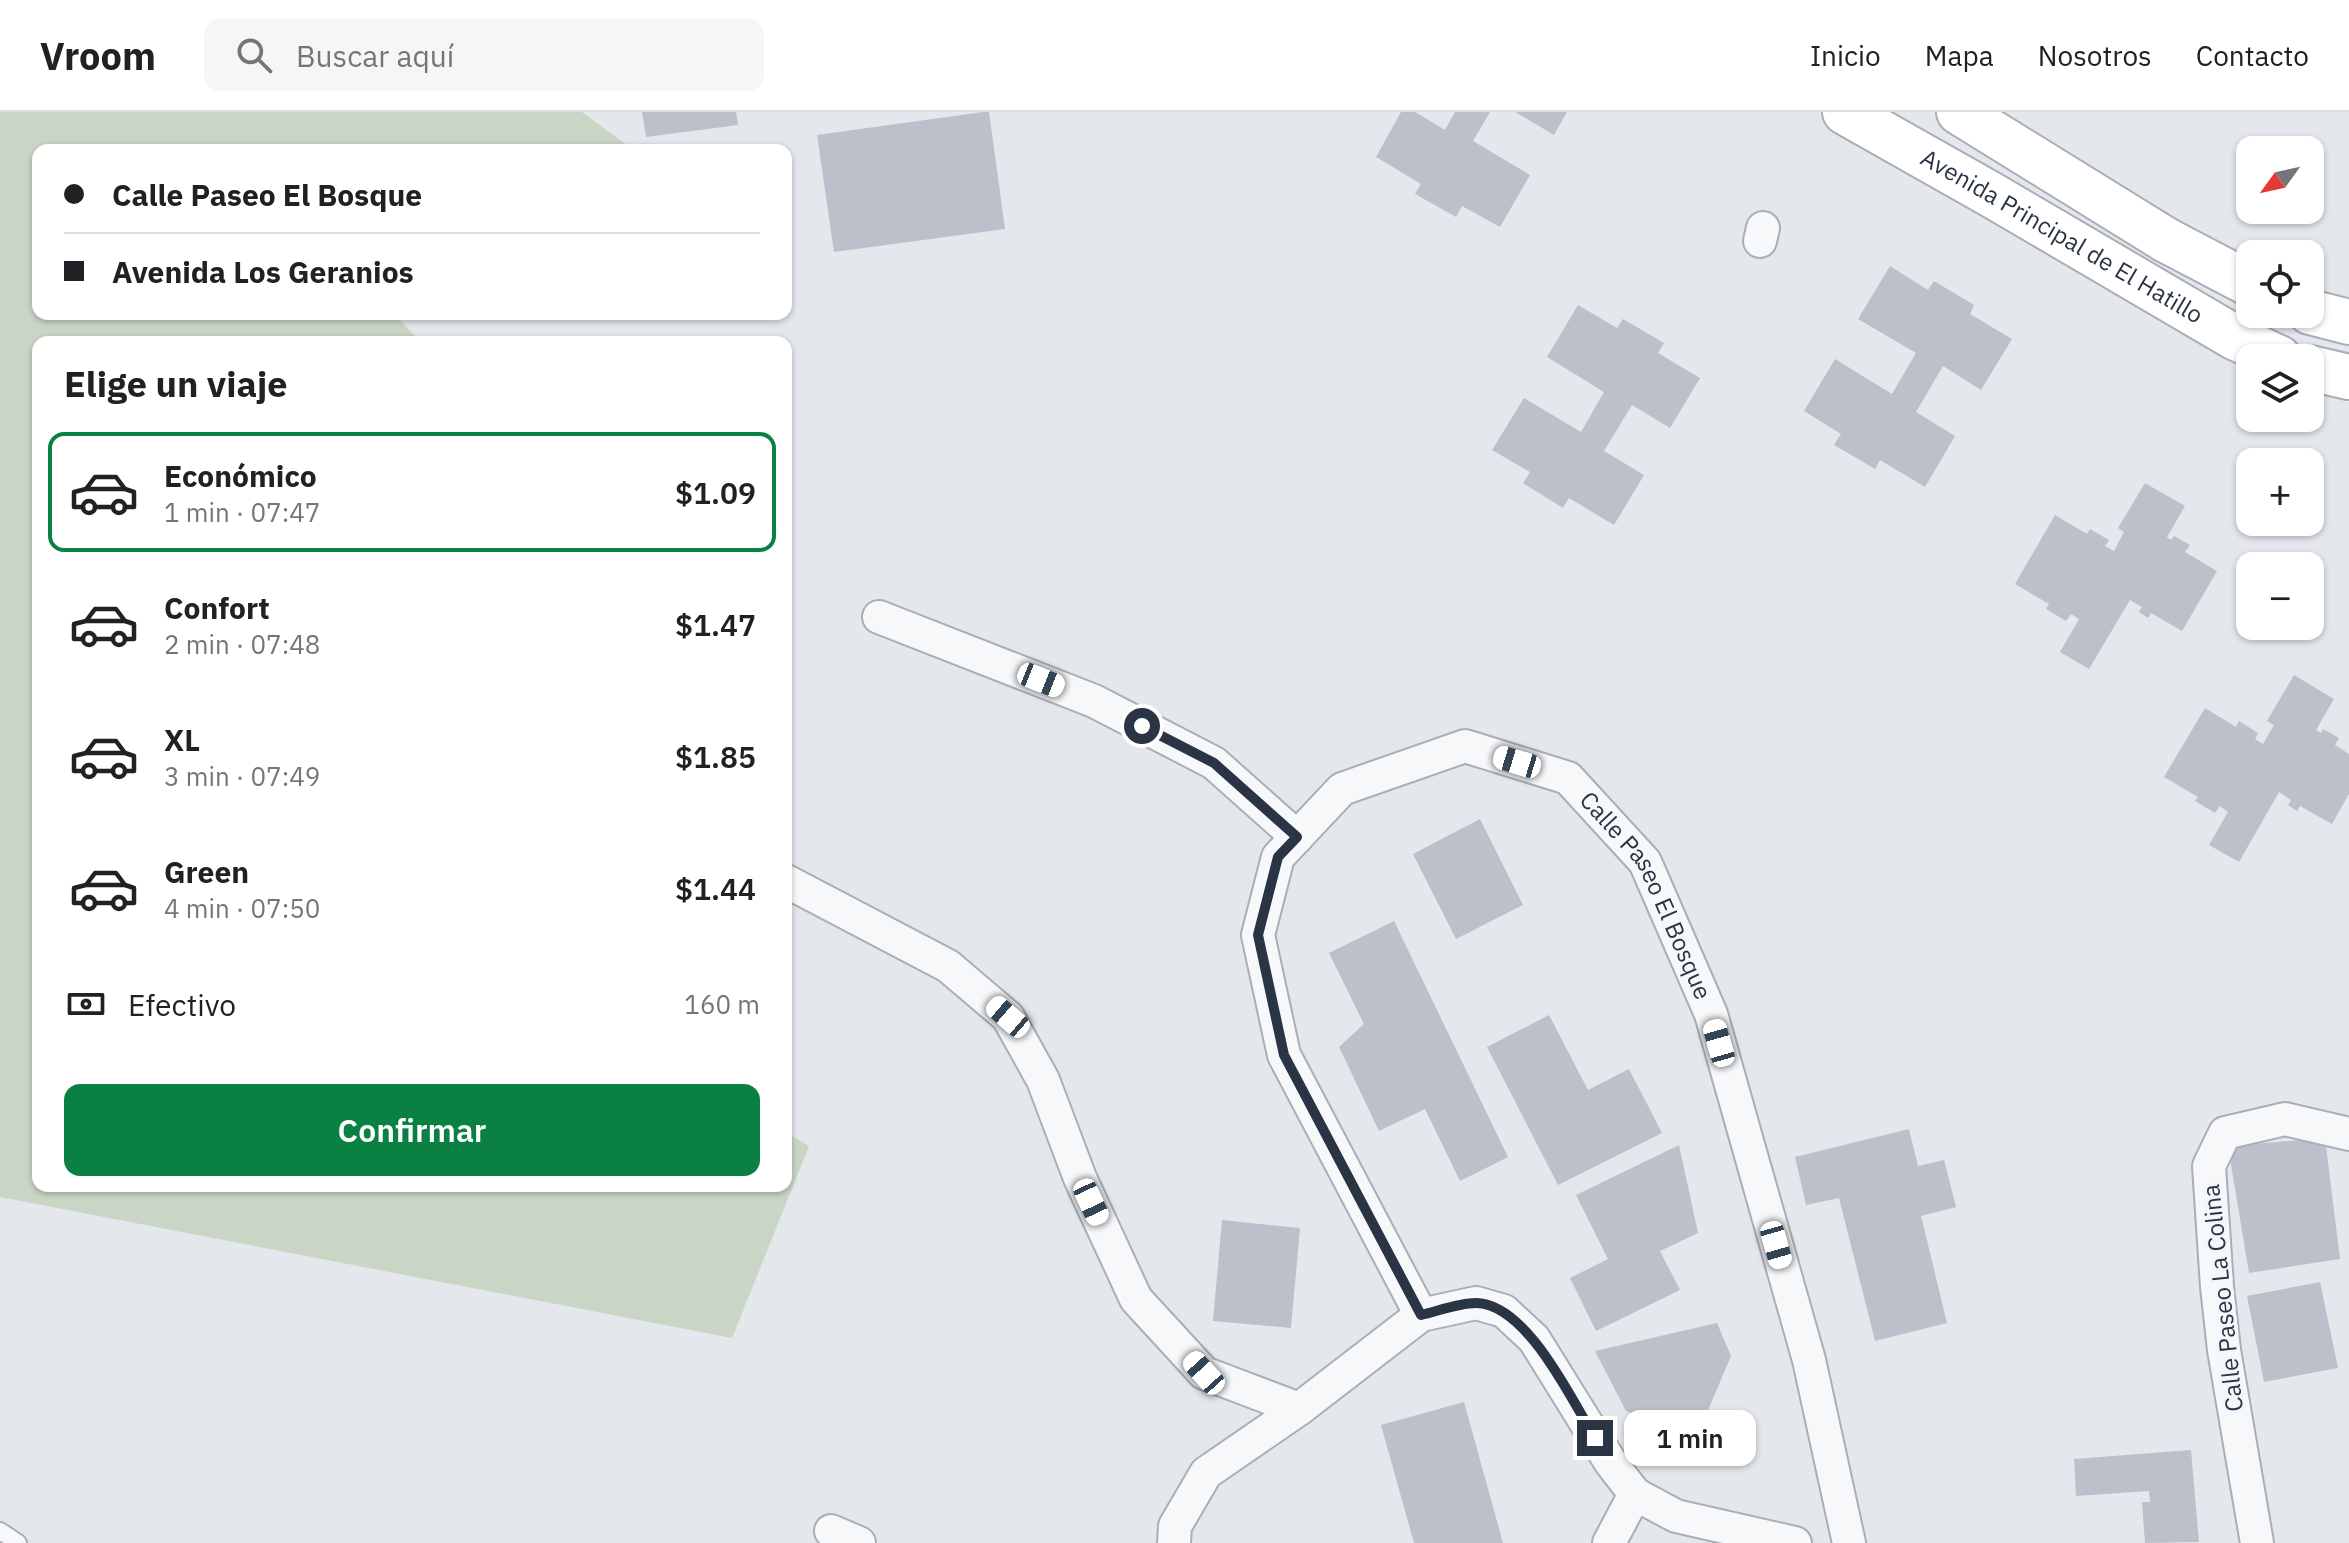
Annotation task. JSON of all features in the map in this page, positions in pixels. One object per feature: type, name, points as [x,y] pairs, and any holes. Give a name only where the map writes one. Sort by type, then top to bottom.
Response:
[{"type":"main road","name":"Avenida Principal de El Hatillo","points":[[1845,112],[2249,344]]},
{"type":"main road","name":"Avenida Principal de El Hatillo","points":[[1959,112],[2166,240],[2236,277]]},
{"type":"main road","points":[[2324,316],[2349,322]]},
{"type":"main road","points":[[2324,371],[2349,377]]},
{"type":"street","points":[[879,617],[1094,701],[1214,763],[1297,837]]},
{"type":"street","name":"Calle Paseo El Bosque","points":[[1421,1315],[1284,1055],[1258,935],[1278,857],[1342,789],[1465,746],[1568,778],[1645,862],[1711,1014],[1809,1360],[1849,1543]]},
{"type":"street","points":[[792,884],[948,966],[1008,1017],[1043,1080],[1080,1178],[1136,1299],[1204,1373],[1299,1409]]},
{"type":"street","name":"Calle Paseo La Colina","points":[[2257,1543],[2224,1350],[2209,1166],[2225,1133],[2248,1127],[2285,1119],[2349,1134]]},
{"type":"street","points":[[1174,1543],[1175,1526],[1206,1473],[1299,1409],[1421,1315],[1476,1303],[1504,1311],[1534,1339],[1611,1463],[1635,1494],[1676,1516],[1795,1543]]},
{"type":"street","points":[[1609,1543],[1635,1494]]},
{"type":"lane","points":[[0,1531],[18,1543]]},
{"type":"green space","points":[[0,112],[582,112],[626,144],[32,144],[32,320],[400,320],[415,336],[32,336],[32,1192],[791,1192],[732,1338],[0,1197]]},
{"type":"green space","points":[[792,1136],[809,1146],[792,1188]]},
{"type":"building","points":[[642,112],[736,112],[738,125],[646,137]]},
{"type":"building","points":[[989,112],[1005,229],[834,252],[817,135]]},
{"type":"building","points":[[1401,112],[1415,112],[1445,130],[1455,112],[1490,112],[1473,141],[1530,175],[1500,227],[1462,206],[1456,217],[1415,194],[1421,184],[1376,157]]},
{"type":"building","points":[[1515,112],[1567,112],[1554,135]]},
{"type":"building","points":[[1890,266],[1928,290],[1934,281],[1974,305],[1970,314],[2012,339],[1981,390],[1943,366],[1916,412],[1955,436],[1925,487],[1880,460],[1875,469],[1834,445],[1841,434],[1804,411],[1835,359],[1892,394],[1916,353],[1858,319]]},
{"type":"building","points":[[1578,305],[1617,328],[1623,319],[1664,343],[1658,353],[1700,378],[1670,428],[1632,405],[1604,451],[1644,475],[1614,525],[1569,498],[1563,508],[1523,483],[1530,472],[1492,450],[1524,398],[1581,432],[1604,392],[1547,357]]},
{"type":"building","points":[[2145,483],[2185,506],[2167,537],[2171,540],[2174,536],[2190,545],[2185,552],[2217,571],[2182,631],[2151,613],[2148,618],[2139,612],[2142,607],[2130,600],[2089,669],[2060,652],[2079,619],[2071,614],[2066,621],[2046,609],[2049,604],[2015,584],[2055,515],[2087,534],[2090,529],[2109,540],[2105,546],[2114,551],[2124,532],[2118,528]]},
{"type":"building","points":[[2294,675],[2334,699],[2316,730],[2321,733],[2323,729],[2339,738],[2335,745],[2349,754],[2349,794],[2332,824],[2300,806],[2297,811],[2288,805],[2291,800],[2279,792],[2239,862],[2209,845],[2228,812],[2220,806],[2215,813],[2195,801],[2198,797],[2164,777],[2205,708],[2236,727],[2239,721],[2258,733],[2255,739],[2263,744],[2274,725],[2267,721]]},
{"type":"building","points":[[1480,819],[1523,905],[1456,939],[1413,854]]},
{"type":"building","points":[[1394,921],[1508,1157],[1460,1181],[1425,1109],[1379,1131],[1339,1047],[1364,1024],[1329,953]]},
{"type":"building","points":[[1549,1015],[1588,1090],[1629,1069],[1662,1133],[1558,1185],[1487,1047]]},
{"type":"building","points":[[1909,1129],[1918,1166],[1944,1160],[1956,1207],[1921,1216],[1947,1323],[1875,1341],[1839,1198],[1806,1205],[1795,1157]]},
{"type":"building","points":[[2325,1138],[2340,1259],[2249,1273],[2228,1146]]},
{"type":"building","points":[[1679,1145],[1698,1233],[1660,1251],[1680,1290],[1596,1331],[1570,1278],[1608,1259],[1576,1195]]},
{"type":"building","points":[[1222,1220],[1300,1228],[1291,1328],[1213,1321]]},
{"type":"building","points":[[2320,1282],[2338,1368],[2264,1382],[2247,1296]]},
{"type":"building","points":[[1717,1323],[1731,1356],[1697,1436],[1626,1411],[1595,1351]]},
{"type":"building","points":[[1464,1402],[1503,1543],[1414,1543],[1381,1425]]},
{"type":"building","points":[[2191,1450],[2199,1542],[2145,1543],[2142,1502],[2150,1502],[2149,1491],[2076,1496],[2074,1459]]},
{"type":"route","points":[[1142,726],[1214,763],[1297,837],[1278,857],[1258,935],[1284,1055],[1421,1315],[1476,1303],[1504,1311],[1534,1339],[1595,1438]]}]
